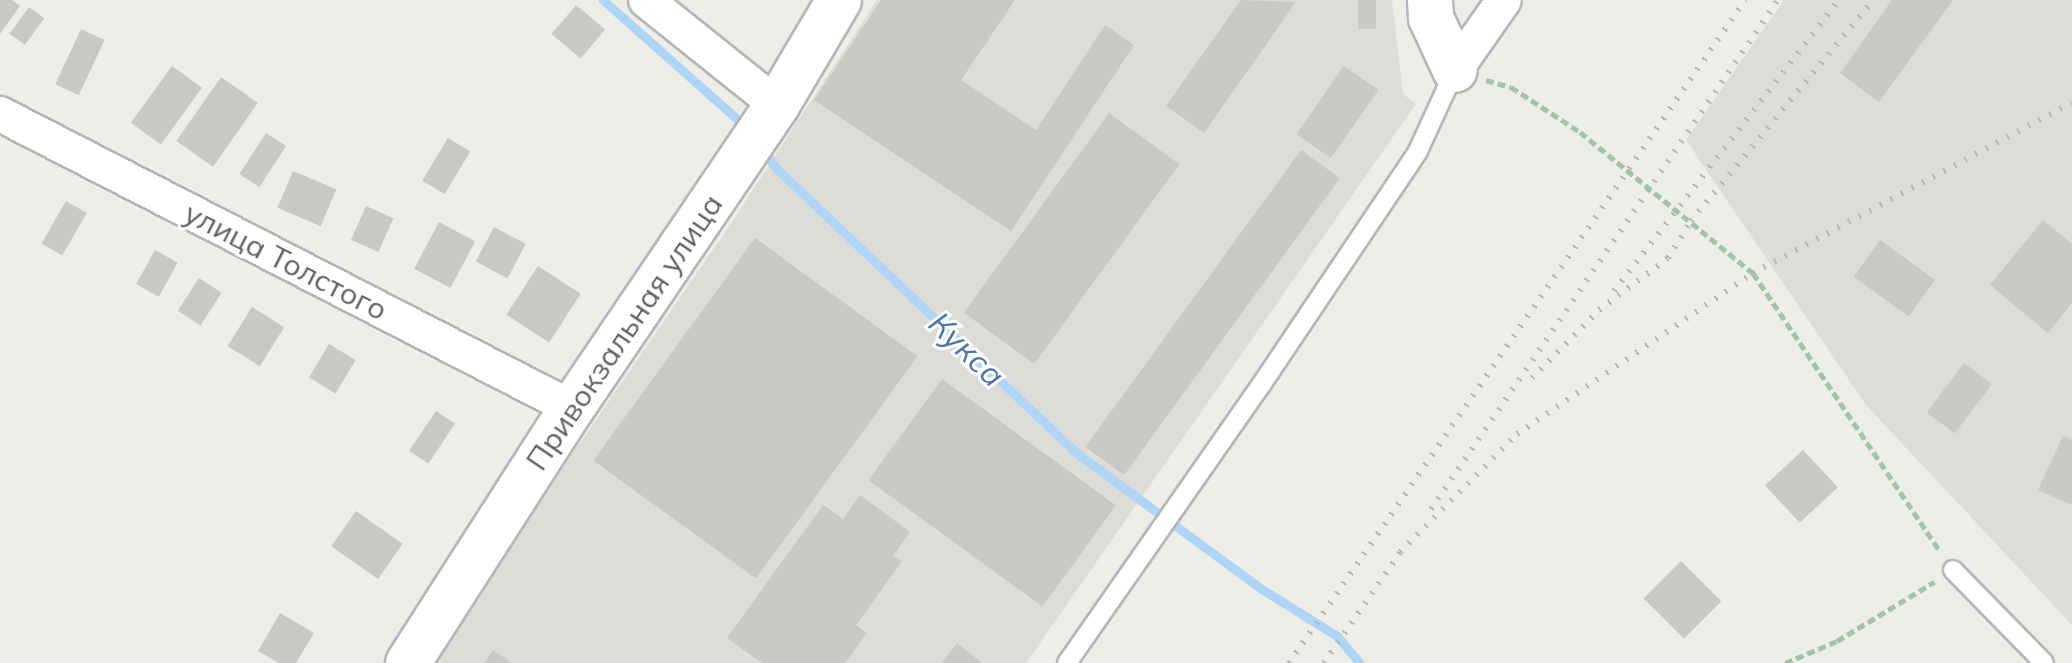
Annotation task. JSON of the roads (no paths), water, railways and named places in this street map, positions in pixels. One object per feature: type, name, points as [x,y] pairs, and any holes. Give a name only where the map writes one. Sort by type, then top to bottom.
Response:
[{"type":"street","points":[[646,0],[762,126]]},
{"type":"street","name":"Привокзальная улица","points":[[408,663],[572,408],[762,126],[839,0]]},
{"type":"street","points":[[1430,0],[1431,18],[1455,70]]},
{"type":"street","points":[[1455,70],[1504,0]]},
{"type":"street","name":"улица Толстого","points":[[0,114],[572,408]]},
{"type":"lane","points":[[1067,663],[1418,151],[1455,70]]},
{"type":"lane","points":[[1953,570],[2044,663]]},
{"type":"waterway","name":"Кукса","points":[[603,0],[747,128]]},
{"type":"waterway","name":"Кукса","points":[[763,150],[776,168],[1075,452],[1260,588],[1337,636],[1360,663]]},
{"type":"railway","points":[[1289,663],[1745,0]]},
{"type":"railway","points":[[1431,509],[1778,0]]},
{"type":"railway","points":[[1614,291],[1839,0]]},
{"type":"railway","points":[[1532,378],[1599,310],[1668,258],[1691,221],[1873,0]]},
{"type":"railway","points":[[1400,552],[1517,434],[1753,273],[2072,103]]},
{"type":"railway","points":[[1324,663],[1405,545]]}]
